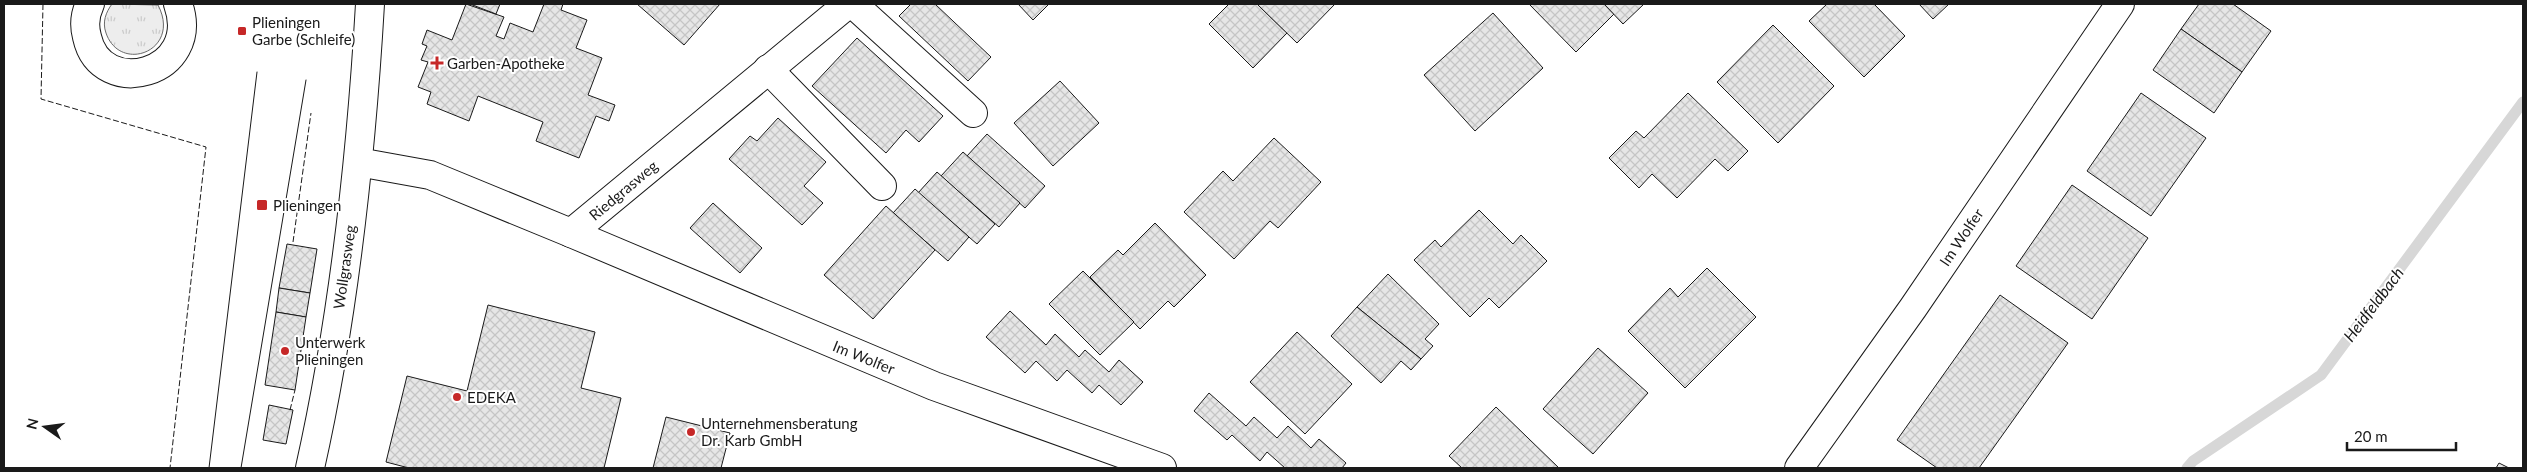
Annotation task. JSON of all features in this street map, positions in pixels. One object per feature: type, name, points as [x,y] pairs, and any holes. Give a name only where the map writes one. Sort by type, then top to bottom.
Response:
[{"type":"street","points":[[90,4],[87,10],[85,31],[91,49],[103,63],[132,74],[155,69],[172,56],[180,38],[183,24],[178,4]]},
{"type":"street","name":"Wollgrasweg","points":[[310,468],[335,332],[358,162],[370,4]]},
{"type":"street","name":"Riedgrasweg","points":[[571,233],[768,68],[848,4]]},
{"type":"street","points":[[852,4],[973,113]]},
{"type":"street","name":"Im Wolfer","points":[[1799,468],[1913,308],[2120,4]]},
{"type":"street","points":[[768,68],[882,186]]},
{"type":"street","points":[[358,162],[430,175],[571,233]]},
{"type":"street","name":"Im Wolfer","points":[[571,233],[934,386],[1162,468]]},
{"type":"green space","points":[[112,4],[158,5],[163,21],[162,35],[156,45],[146,52],[135,54],[123,52],[113,45],[104,25],[106,14]]},
{"type":"building","points":[[466,4],[504,17],[496,36],[504,39],[510,23],[533,32],[544,4],[563,4],[561,10],[587,20],[576,48],[602,58],[588,95],[615,105],[609,121],[596,116],[579,158],[536,141],[543,122],[478,96],[469,121],[427,104],[431,92],[418,87],[428,62],[421,60],[427,46],[422,44],[427,30],[452,40]]},
{"type":"building","points":[[470,4],[500,4],[496,14]]},
{"type":"building","points":[[637,4],[720,4],[684,45]]},
{"type":"building","points":[[911,4],[935,4],[991,57],[968,81],[899,16]]},
{"type":"building","points":[[1018,4],[1049,4],[1033,20]]},
{"type":"building","points":[[1229,4],[1257,4],[1287,33],[1253,68],[1209,24]]},
{"type":"building","points":[[1257,4],[1335,4],[1297,43]]},
{"type":"building","points":[[1529,4],[1604,4],[1614,14],[1576,52]]},
{"type":"building","points":[[1604,4],[1644,4],[1623,24]]},
{"type":"building","points":[[1827,4],[1874,4],[1905,36],[1864,77],[1809,21]]},
{"type":"building","points":[[1919,4],[1949,4],[1933,19]]},
{"type":"building","points":[[2199,4],[2233,4],[2271,31],[2242,72],[2181,29]]},
{"type":"building","points":[[1493,13],[1543,68],[1475,131],[1424,75]]},
{"type":"building","points":[[1773,25],[1834,86],[1778,143],[1717,82]]},
{"type":"building","points":[[2181,29],[2242,72],[2214,113],[2153,70]]},
{"type":"building","points":[[857,38],[943,116],[919,142],[906,130],[886,153],[812,86]]},
{"type":"building","points":[[1060,81],[1099,123],[1053,166],[1014,123]]},
{"type":"building","points":[[1688,93],[1748,151],[1728,171],[1715,159],[1677,198],[1652,174],[1639,188],[1609,158],[1636,131],[1644,138]]},
{"type":"building","points":[[2141,93],[2206,138],[2151,216],[2087,171]]},
{"type":"building","points":[[778,118],[826,162],[804,186],[823,203],[802,225],[729,159],[750,136],[757,141]]},
{"type":"building","points":[[987,134],[1045,186],[1025,208],[967,156]]},
{"type":"building","points":[[1274,138],[1321,182],[1278,228],[1270,221],[1234,259],[1184,212],[1223,171],[1233,181]]},
{"type":"building","points":[[963,152],[1020,203],[999,227],[941,176]]},
{"type":"building","points":[[937,172],[995,224],[977,244],[918,193]]},
{"type":"building","points":[[2072,185],[2148,238],[2092,319],[2016,266]]},
{"type":"building","points":[[915,189],[969,237],[948,261],[893,213]]},
{"type":"building","points":[[713,203],[762,248],[740,273],[690,228]]},
{"type":"building","points":[[886,206],[935,250],[873,319],[824,275]]},
{"type":"building","points":[[1479,210],[1513,244],[1521,235],[1547,261],[1499,308],[1489,298],[1470,317],[1414,260],[1435,240],[1441,247]]},
{"type":"building","points":[[1155,223],[1206,275],[1174,307],[1168,301],[1140,329],[1090,277],[1118,250],[1123,255]]},
{"type":"building","points":[[287,244],[317,249],[310,293],[279,288]]},
{"type":"building","points":[[1707,268],[1756,317],[1685,388],[1628,331],[1670,288],[1678,297]]},
{"type":"building","points":[[1083,271],[1134,322],[1100,355],[1049,304]]},
{"type":"building","points":[[1388,274],[1439,324],[1425,339],[1433,346],[1421,359],[1357,307]]},
{"type":"building","points":[[279,288],[310,293],[306,317],[276,312]]},
{"type":"building","points":[[2000,295],[2068,343],[1979,468],[1937,468],[1897,440]]},
{"type":"building","points":[[488,305],[595,332],[581,388],[621,398],[604,468],[409,468],[386,462],[407,376],[467,391]]},
{"type":"building","points":[[1357,307],[1421,359],[1411,370],[1401,361],[1381,383],[1331,336]]},
{"type":"building","points":[[1010,311],[1046,345],[1055,334],[1079,357],[1085,350],[1109,372],[1119,360],[1143,382],[1121,405],[1099,385],[1092,393],[1067,370],[1057,381],[1036,361],[1025,373],[986,337]]},
{"type":"building","name":"Unterwerk Plieningen","points":[[276,312],[306,317],[295,390],[265,385]]},
{"type":"building","points":[[1297,332],[1352,384],[1305,434],[1250,382]]},
{"type":"building","points":[[1598,348],[1648,393],[1593,454],[1543,409]]},
{"type":"building","points":[[1209,393],[1246,426],[1254,417],[1277,438],[1288,426],[1311,448],[1319,439],[1346,463],[1342,468],[1285,468],[1267,452],[1260,461],[1232,435],[1227,440],[1194,411]]},
{"type":"building","points":[[269,405],[293,410],[286,444],[263,440]]},
{"type":"building","points":[[1496,407],[1559,468],[1462,468],[1449,456]]},
{"type":"building","points":[[666,417],[730,433],[721,468],[653,468]]},
{"type":"building","points":[[2499,463],[2509,468],[2496,468]]},
{"type":"waterway","name":"Heidfeldbach","points":[[2187,468],[2193,461],[2321,375],[2523,102]]},
{"type":"tram line","points":[[209,468],[257,72]]},
{"type":"tram line","points":[[241,468],[306,80]]},
{"type":"fence","points":[[43,4],[41,99],[206,147],[170,468]]},
{"type":"fence","points":[[293,242],[311,113]]},
{"type":"fence","points":[[290,410],[295,390]]},
{"type":"place","name":"Plieningen Garbe (Schleife)","points":[[242,31]]},
{"type":"place","name":"Garben-Apotheke","points":[[437,63]]},
{"type":"place","name":"Plieningen","points":[[262,205]]},
{"type":"place","name":"Unterwerk Plieningen","points":[[285,351]]},
{"type":"place","name":"EDEKA","points":[[457,397]]},
{"type":"place","name":"Unternehmensberatung Dr. Karb GmbH","points":[[691,432]]}]
